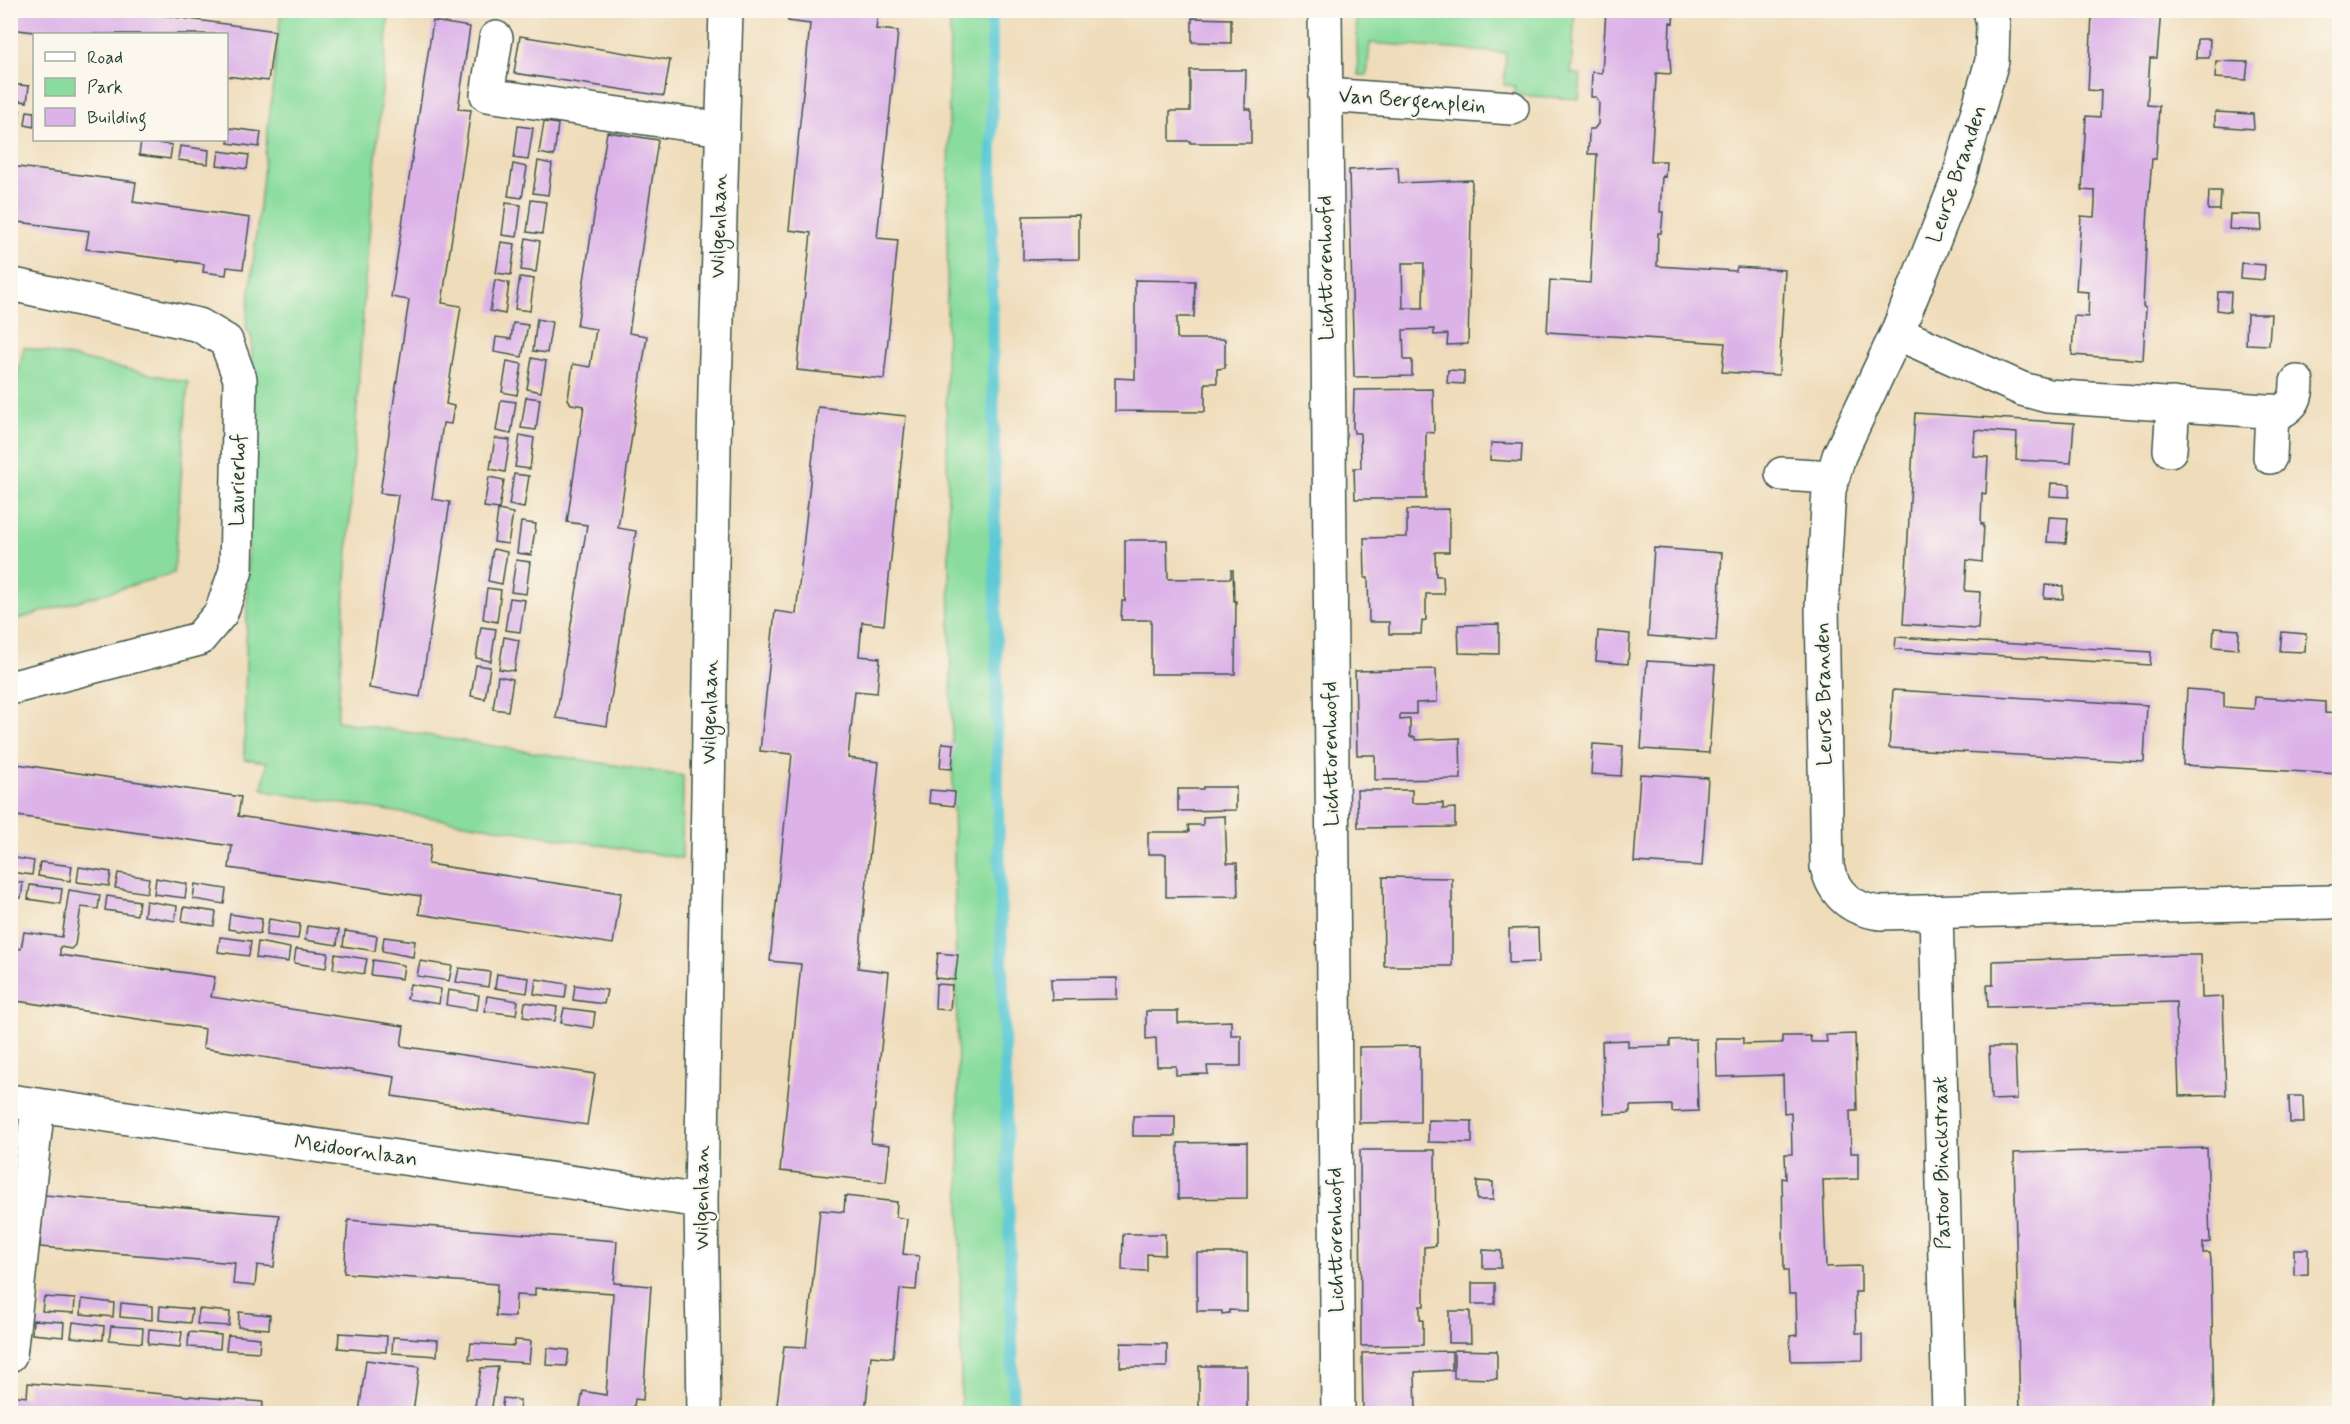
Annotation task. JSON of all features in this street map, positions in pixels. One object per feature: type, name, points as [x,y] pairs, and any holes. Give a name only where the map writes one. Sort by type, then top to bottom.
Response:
[{"type":"street","name":"Wilgenlaan","points":[[704,1413],[701,1201],[726,10]]},
{"type":"street","name":"Van Bergenplein","points":[[1325,10],[1325,95],[1512,108]]},
{"type":"street","name":"Leurse Branden","points":[[1936,912],[1869,912],[1849,903],[1832,884],[1827,867],[1822,607],[1827,503],[1832,477],[1862,404],[1897,333],[1948,207],[1985,92],[1994,48],[1990,10]]},
{"type":"street","points":[[496,38],[487,95],[722,129]]},
{"type":"street","name":"Lichttorenhoofd","points":[[1325,95],[1338,1413]]},
{"type":"street","name":"Laurierhof","points":[[10,284],[199,325],[226,341],[240,379],[236,570],[221,613],[199,639],[10,688]]},
{"type":"street","points":[[1897,333],[2035,393],[2280,412],[2290,407],[2295,400],[2297,382]]},
{"type":"street","points":[[2170,450],[2173,404]]},
{"type":"street","points":[[2270,457],[2272,411]]},
{"type":"street","points":[[1782,474],[1832,477]]},
{"type":"street","points":[[1936,912],[2330,902]]},
{"type":"street","name":"Pastoor Binckstraat","points":[[1936,912],[1949,1413]]},
{"type":"street","points":[[10,1355],[24,1103]]},
{"type":"street","name":"Meidoornlaan","points":[[24,1103],[701,1201]]},
{"type":"green space","points":[[281,11],[389,11],[365,281],[337,721],[683,776],[682,858],[271,792],[262,788],[267,762],[244,759],[252,338],[246,328]]},
{"type":"green space","points":[[950,11],[997,11],[996,548],[1010,1414],[961,1413],[960,1203],[946,390]]},
{"type":"green space","points":[[1356,11],[1575,11],[1571,73],[1581,75],[1579,99],[1515,95],[1515,86],[1504,85],[1506,53],[1370,43],[1367,75],[1358,75]]},
{"type":"green space","points":[[24,347],[188,382],[174,573],[11,621],[10,411]]},
{"type":"building","points":[[10,10],[124,10],[275,31],[268,81],[228,76],[228,33],[43,33],[10,29]]},
{"type":"building","points":[[789,10],[878,10],[876,29],[898,31],[877,238],[898,240],[884,379],[797,370],[811,233],[789,230],[810,24],[788,21]]},
{"type":"building","points":[[1606,10],[1674,10],[1673,23],[1670,22],[1671,74],[1656,73],[1651,161],[1666,161],[1665,177],[1662,176],[1660,212],[1663,212],[1661,233],[1658,233],[1657,266],[1736,271],[1737,267],[1785,270],[1779,375],[1722,372],[1725,343],[1547,332],[1550,280],[1590,283],[1597,154],[1588,154],[1589,129],[1594,129],[1598,124],[1599,103],[1596,97],[1591,97],[1592,72],[1602,73]]},
{"type":"building","points":[[2106,10],[2161,10],[2157,58],[2150,58],[2147,105],[2159,106],[2156,159],[2152,159],[2148,207],[2143,360],[2072,355],[2074,316],[2088,317],[2089,292],[2076,291],[2081,216],[2094,217],[2095,204],[2095,191],[2082,190],[2086,116],[2100,117],[2101,91],[2088,90],[2092,15],[2106,16]]},
{"type":"building","points":[[2334,10],[2340,10],[2340,33],[2337,33]]},
{"type":"building","points":[[1192,18],[1231,19],[1231,43],[1192,42]]},
{"type":"building","points":[[433,21],[470,27],[458,109],[471,110],[442,303],[461,306],[446,404],[454,406],[451,424],[443,423],[432,499],[450,502],[420,697],[369,688],[398,495],[380,493],[409,300],[391,297]]},
{"type":"building","points":[[520,36],[670,60],[664,96],[514,73]]},
{"type":"building","points":[[2197,39],[2210,39],[2209,58],[2196,58]]},
{"type":"building","points":[[2216,61],[2248,62],[2246,80],[2215,78]]},
{"type":"building","points":[[1190,70],[1246,70],[1245,109],[1251,109],[1251,143],[1170,141],[1170,111],[1190,111]]},
{"type":"building","points":[[10,84],[29,86],[27,102],[10,99]]},
{"type":"building","points":[[10,109],[20,110],[18,124],[10,124]]},
{"type":"building","points":[[27,111],[33,112],[33,127],[25,125]]},
{"type":"building","points":[[2215,112],[2253,114],[2254,129],[2215,126]]},
{"type":"building","points":[[544,122],[558,124],[554,156],[539,153]]},
{"type":"building","points":[[518,126],[533,128],[528,160],[514,158]]},
{"type":"building","points":[[230,128],[261,132],[259,147],[228,143]]},
{"type":"building","points":[[607,132],[658,140],[629,333],[647,336],[618,528],[636,531],[607,726],[556,718],[587,525],[567,522],[584,406],[571,404],[568,399],[573,364],[590,367],[596,329],[577,326]]},
{"type":"building","points":[[141,141],[172,145],[170,159],[139,155]]},
{"type":"building","points":[[180,146],[209,150],[208,164],[178,160]]},
{"type":"building","points":[[219,151],[249,155],[247,169],[217,165]]},
{"type":"building","points":[[538,161],[552,164],[548,195],[533,193]]},
{"type":"building","points":[[513,164],[527,167],[522,198],[508,196]]},
{"type":"building","points":[[10,166],[136,182],[133,202],[250,218],[243,269],[227,267],[226,275],[203,272],[204,264],[86,249],[89,231],[10,221]]},
{"type":"building","points":[[1398,167],[1399,183],[1472,180],[1468,344],[1447,345],[1448,334],[1434,335],[1434,329],[1403,330],[1404,360],[1412,360],[1412,376],[1354,377],[1349,170]],"holes":[[[1402,263],[1424,263],[1423,308],[1403,308]]]},
{"type":"building","points":[[2209,191],[2221,191],[2220,210],[2208,210]]},
{"type":"building","points":[[531,200],[546,202],[542,234],[527,232]]},
{"type":"building","points":[[506,203],[521,205],[517,237],[502,235]]},
{"type":"building","points":[[2230,214],[2261,215],[2262,231],[2229,229]]},
{"type":"building","points":[[1079,215],[1079,259],[1023,260],[1023,216]]},
{"type":"building","points":[[526,238],[540,241],[536,272],[521,270]]},
{"type":"building","points":[[501,242],[515,244],[511,275],[496,273]]},
{"type":"building","points":[[2241,263],[2265,265],[2264,280],[2240,278]]},
{"type":"building","points":[[520,277],[534,279],[530,311],[515,309]]},
{"type":"building","points":[[495,280],[509,283],[505,314],[490,311]]},
{"type":"building","points":[[1135,280],[1195,281],[1194,317],[1177,317],[1177,339],[1225,339],[1225,368],[1217,369],[1217,383],[1205,383],[1205,412],[1115,411],[1115,378],[1135,379]]},
{"type":"building","points":[[2218,292],[2231,292],[2230,312],[2217,310]]},
{"type":"building","points":[[2247,314],[2271,314],[2269,345],[2246,344]]},
{"type":"building","points":[[537,319],[552,322],[547,353],[533,351]]},
{"type":"building","points":[[513,323],[528,325],[522,357],[494,352],[496,337],[511,339]]},
{"type":"building","points":[[532,358],[546,361],[541,392],[527,389]]},
{"type":"building","points":[[507,361],[522,364],[517,395],[502,392]]},
{"type":"building","points":[[1448,370],[1464,371],[1464,384],[1447,383]]},
{"type":"building","points":[[1433,389],[1434,433],[1426,432],[1426,499],[1355,499],[1354,468],[1361,468],[1360,433],[1354,433],[1353,427],[1354,390]]},
{"type":"building","points":[[526,397],[540,399],[536,430],[521,428]]},
{"type":"building","points":[[501,400],[516,402],[511,434],[496,431]]},
{"type":"building","points":[[818,407],[906,416],[884,625],[862,622],[859,656],[880,658],[877,693],[855,691],[848,758],[879,762],[858,968],[889,972],[871,1143],[890,1145],[886,1182],[780,1171],[801,964],[770,961],[792,754],[760,751],[775,611],[796,614]]},
{"type":"building","points":[[1915,413],[2074,423],[2071,463],[2016,460],[2017,433],[1975,430],[1973,456],[1988,457],[1986,494],[1982,493],[1981,524],[1984,524],[1982,562],[1967,560],[1965,591],[1980,592],[1978,629],[1903,624]]},
{"type":"building","points":[[520,435],[534,438],[530,469],[515,467]]},
{"type":"building","points":[[495,438],[510,440],[505,472],[490,469]]},
{"type":"building","points":[[1491,443],[1522,444],[1521,462],[1490,460]]},
{"type":"building","points":[[514,474],[529,476],[524,508],[509,505]]},
{"type":"building","points":[[489,477],[504,480],[499,509],[484,507]]},
{"type":"building","points":[[2051,483],[2070,484],[2069,497],[2050,496]]},
{"type":"building","points":[[1449,509],[1449,552],[1435,552],[1436,576],[1443,576],[1444,594],[1426,594],[1426,620],[1422,621],[1421,634],[1389,634],[1389,622],[1369,622],[1364,538],[1407,537],[1407,510]]},
{"type":"building","points":[[498,510],[513,513],[508,544],[494,542]]},
{"type":"building","points":[[2049,517],[2068,518],[2066,543],[2047,542]]},
{"type":"building","points":[[521,522],[536,524],[531,555],[517,553]]},
{"type":"building","points":[[1125,540],[1167,540],[1168,579],[1231,578],[1231,570],[1233,570],[1234,601],[1236,601],[1235,674],[1151,674],[1151,620],[1121,620],[1122,601],[1125,601]]},
{"type":"building","points":[[1654,548],[1722,553],[1716,641],[1648,636]]},
{"type":"building","points":[[493,549],[507,552],[502,584],[488,581]]},
{"type":"building","points":[[516,560],[530,562],[526,594],[511,592]]},
{"type":"building","points":[[2045,585],[2063,586],[2063,599],[2044,598]]},
{"type":"building","points":[[487,588],[501,590],[497,622],[483,619]]},
{"type":"building","points":[[510,598],[525,600],[520,632],[505,630]]},
{"type":"building","points":[[1499,624],[1499,654],[1459,653],[1458,625]]},
{"type":"building","points":[[481,627],[496,629],[491,661],[476,658]]},
{"type":"building","points":[[2214,628],[2239,630],[2238,649],[2213,647]]},
{"type":"building","points":[[1598,631],[1630,634],[1628,664],[1596,661]]},
{"type":"building","points":[[2282,632],[2306,634],[2305,652],[2280,651]]},
{"type":"building","points":[[504,637],[519,640],[514,671],[499,669]]},
{"type":"building","points":[[1896,637],[2151,652],[2150,665],[1895,649]]},
{"type":"building","points":[[1647,661],[1715,665],[1709,753],[1641,749]]},
{"type":"building","points":[[476,665],[490,667],[485,699],[471,696]]},
{"type":"building","points":[[1436,669],[1437,702],[1416,703],[1416,714],[1400,714],[1400,720],[1410,719],[1410,737],[1415,737],[1415,740],[1460,738],[1461,779],[1375,780],[1375,755],[1357,755],[1355,671]]},
{"type":"building","points":[[498,676],[513,679],[508,711],[493,709]]},
{"type":"building","points":[[2187,689],[2224,692],[2224,707],[2254,709],[2255,697],[2325,702],[2325,713],[2340,714],[2340,774],[2183,765]]},
{"type":"building","points":[[1893,690],[2147,705],[2144,762],[1889,748]]},
{"type":"building","points":[[942,743],[954,744],[952,769],[940,768]]},
{"type":"building","points":[[1593,744],[1623,746],[1621,776],[1591,774]]},
{"type":"building","points":[[10,763],[241,797],[238,816],[431,845],[428,864],[621,893],[613,944],[419,914],[421,896],[229,868],[232,846],[10,815]]},
{"type":"building","points":[[1640,774],[1708,778],[1702,866],[1634,862]]},
{"type":"building","points":[[1203,787],[1236,787],[1236,810],[1178,811],[1178,789],[1203,789]]},
{"type":"building","points":[[930,790],[955,792],[954,806],[929,803]]},
{"type":"building","points":[[1357,790],[1412,790],[1412,803],[1443,803],[1443,809],[1455,808],[1455,827],[1358,828]]},
{"type":"building","points":[[1225,816],[1227,863],[1237,863],[1238,896],[1166,897],[1166,854],[1148,854],[1148,832],[1189,832],[1188,825],[1203,825],[1203,817]]},
{"type":"building","points":[[10,857],[34,861],[32,875],[10,872]]},
{"type":"building","points":[[40,862],[72,866],[70,881],[38,876]]},
{"type":"building","points":[[79,867],[111,872],[109,886],[77,882]]},
{"type":"building","points":[[118,873],[149,878],[147,893],[115,888]]},
{"type":"building","points":[[1383,877],[1452,878],[1452,966],[1384,966]]},
{"type":"building","points":[[156,878],[187,884],[185,898],[154,894]]},
{"type":"building","points":[[10,882],[23,883],[21,898],[10,897]]},
{"type":"building","points":[[195,884],[226,889],[224,904],[193,899]]},
{"type":"building","points":[[30,885],[62,889],[60,904],[28,899]]},
{"type":"building","points":[[69,890],[100,895],[98,909],[81,907],[75,945],[71,949],[60,947],[60,955],[215,977],[211,997],[404,1026],[401,1046],[595,1074],[587,1125],[392,1096],[395,1077],[203,1048],[205,1029],[10,1000],[10,947],[21,949],[24,932],[62,937]]},
{"type":"building","points":[[107,896],[139,901],[137,915],[105,910]]},
{"type":"building","points":[[146,901],[177,906],[175,921],[144,916]]},
{"type":"building","points":[[184,907],[216,912],[214,926],[182,921]]},
{"type":"building","points":[[230,914],[262,919],[260,934],[228,929]]},
{"type":"building","points":[[269,919],[300,924],[298,939],[266,935]]},
{"type":"building","points":[[307,926],[339,930],[337,945],[305,940]]},
{"type":"building","points":[[1538,928],[1539,962],[1509,963],[1509,929]]},
{"type":"building","points":[[345,931],[377,936],[375,951],[343,946]]},
{"type":"building","points":[[220,937],[251,941],[249,956],[218,952]]},
{"type":"building","points":[[384,937],[415,941],[413,957],[382,951]]},
{"type":"building","points":[[258,942],[290,948],[288,962],[256,958]]},
{"type":"building","points":[[296,949],[328,953],[326,968],[294,963]]},
{"type":"building","points":[[938,953],[958,955],[955,980],[935,978]]},
{"type":"building","points":[[335,954],[367,959],[364,974],[333,969]]},
{"type":"building","points":[[2201,955],[2202,998],[2223,997],[2226,1095],[2179,1096],[2176,1002],[1988,1007],[1987,985],[1993,985],[1993,961]]},
{"type":"building","points":[[373,960],[404,965],[402,979],[371,975]]},
{"type":"building","points":[[420,961],[452,966],[449,981],[417,976]]},
{"type":"building","points":[[459,968],[490,972],[488,987],[456,982]]},
{"type":"building","points":[[497,974],[529,978],[527,993],[495,988]]},
{"type":"building","points":[[1117,978],[1117,999],[1052,1000],[1051,979]]},
{"type":"building","points":[[536,979],[567,984],[565,998],[534,994]]},
{"type":"building","points":[[410,984],[441,989],[439,1004],[407,999]]},
{"type":"building","points":[[936,984],[952,985],[950,1010],[935,1009]]},
{"type":"building","points":[[575,985],[607,990],[604,1004],[573,1000]]},
{"type":"building","points":[[448,990],[479,995],[477,1010],[446,1005]]},
{"type":"building","points":[[487,996],[518,1001],[516,1015],[485,1011]]},
{"type":"building","points":[[525,1002],[557,1007],[555,1021],[523,1017]]},
{"type":"building","points":[[564,1008],[595,1012],[593,1028],[561,1023]]},
{"type":"building","points":[[1146,1011],[1178,1011],[1178,1023],[1231,1021],[1231,1035],[1241,1035],[1241,1066],[1207,1066],[1208,1074],[1176,1075],[1176,1066],[1157,1066],[1156,1038],[1146,1039]]},
{"type":"building","points":[[1855,1034],[1857,1111],[1850,1111],[1851,1153],[1858,1153],[1858,1179],[1823,1180],[1826,1267],[1861,1266],[1861,1292],[1855,1292],[1856,1333],[1863,1333],[1863,1360],[1791,1361],[1790,1336],[1797,1335],[1796,1294],[1789,1294],[1788,1270],[1784,1270],[1782,1178],[1786,1179],[1785,1154],[1792,1154],[1791,1112],[1784,1113],[1783,1075],[1717,1077],[1716,1038],[1743,1038],[1743,1044],[1782,1043],[1782,1036],[1810,1036],[1811,1042],[1827,1042],[1826,1035]]},
{"type":"building","points":[[1696,1039],[1698,1111],[1672,1112],[1672,1105],[1630,1106],[1630,1113],[1604,1114],[1602,1041],[1628,1040],[1628,1047],[1670,1046],[1670,1040]]},
{"type":"building","points":[[1420,1046],[1420,1122],[1359,1123],[1359,1047]]},
{"type":"building","points":[[1989,1047],[2015,1047],[2017,1099],[1991,1100]]},
{"type":"building","points":[[2289,1096],[2303,1096],[2304,1123],[2290,1123]]},
{"type":"building","points":[[1133,1116],[1175,1116],[1175,1136],[1133,1136]]},
{"type":"building","points":[[1428,1120],[1472,1121],[1472,1143],[1428,1142]]},
{"type":"building","points":[[1247,1142],[1247,1198],[1178,1199],[1178,1143]]},
{"type":"building","points":[[2207,1148],[2210,1242],[2203,1243],[2203,1253],[2210,1253],[2211,1261],[2214,1413],[2020,1413],[2014,1153]]},
{"type":"building","points":[[1360,1150],[1435,1150],[1436,1246],[1424,1247],[1424,1306],[1420,1306],[1420,1320],[1423,1320],[1423,1345],[1361,1346]]},
{"type":"building","points":[[1477,1181],[1493,1182],[1493,1200],[1477,1200]]},
{"type":"building","points":[[44,1195],[279,1215],[274,1267],[257,1265],[255,1286],[233,1284],[235,1263],[40,1247]]},
{"type":"building","points":[[845,1196],[897,1202],[896,1217],[907,1219],[903,1254],[919,1256],[916,1290],[900,1289],[893,1358],[871,1356],[865,1413],[776,1413],[784,1346],[806,1347],[820,1210],[844,1212]]},
{"type":"building","points":[[348,1220],[617,1241],[614,1283],[651,1286],[643,1400],[635,1399],[633,1413],[579,1413],[583,1391],[606,1395],[613,1293],[535,1288],[535,1296],[516,1295],[515,1317],[496,1316],[497,1284],[344,1273]]},
{"type":"building","points":[[1123,1234],[1165,1234],[1165,1255],[1147,1254],[1147,1271],[1122,1270]]},
{"type":"building","points":[[2294,1249],[2308,1249],[2308,1274],[2294,1275]]},
{"type":"building","points":[[1483,1250],[1501,1251],[1501,1268],[1483,1268]]},
{"type":"building","points":[[1197,1253],[1247,1253],[1247,1311],[1229,1310],[1229,1313],[1222,1314],[1222,1311],[1197,1311]]},
{"type":"building","points":[[1472,1283],[1495,1283],[1495,1304],[1472,1304]]},
{"type":"building","points":[[44,1297],[75,1299],[74,1313],[42,1311]]},
{"type":"building","points":[[82,1299],[114,1303],[113,1317],[81,1314]]},
{"type":"building","points":[[121,1303],[152,1306],[152,1320],[120,1317]]},
{"type":"building","points":[[160,1306],[192,1309],[190,1323],[159,1320]]},
{"type":"building","points":[[199,1309],[230,1312],[229,1326],[197,1324]]},
{"type":"building","points":[[1449,1311],[1470,1311],[1471,1343],[1449,1343]]},
{"type":"building","points":[[239,1312],[270,1315],[269,1329],[238,1327]]},
{"type":"building","points":[[33,1320],[64,1322],[63,1337],[32,1334]]},
{"type":"building","points":[[73,1322],[104,1326],[103,1340],[71,1337]]},
{"type":"building","points":[[111,1326],[143,1328],[142,1343],[109,1340]]},
{"type":"building","points":[[149,1329],[182,1332],[180,1347],[148,1344]]},
{"type":"building","points":[[189,1332],[221,1335],[220,1349],[188,1347]]},
{"type":"building","points":[[339,1333],[387,1336],[386,1352],[338,1348]]},
{"type":"building","points":[[228,1335],[260,1338],[259,1352],[226,1350]]},
{"type":"building","points":[[393,1337],[438,1340],[437,1356],[392,1353]]},
{"type":"building","points":[[515,1340],[531,1341],[529,1363],[469,1359],[471,1343],[514,1346]]},
{"type":"building","points":[[1121,1343],[1167,1344],[1167,1367],[1120,1367]]},
{"type":"building","points":[[547,1348],[569,1350],[567,1366],[546,1365]]},
{"type":"building","points":[[1454,1350],[1497,1351],[1497,1379],[1454,1378]]},
{"type":"building","points":[[1452,1351],[1452,1370],[1415,1372],[1416,1412],[1363,1413],[1362,1353]]},
{"type":"building","points":[[366,1360],[419,1367],[413,1413],[359,1413]]},
{"type":"building","points":[[1199,1366],[1247,1366],[1247,1413],[1199,1413]]},
{"type":"building","points":[[498,1367],[491,1413],[474,1413],[481,1368]]},
{"type":"building","points":[[28,1383],[263,1402],[262,1413],[10,1413],[10,1395],[27,1397]]},
{"type":"building","points":[[503,1398],[520,1400],[519,1413],[501,1413]]},
{"type":"waterway","points":[[992,10],[992,284],[998,800],[1014,1414]]}]
